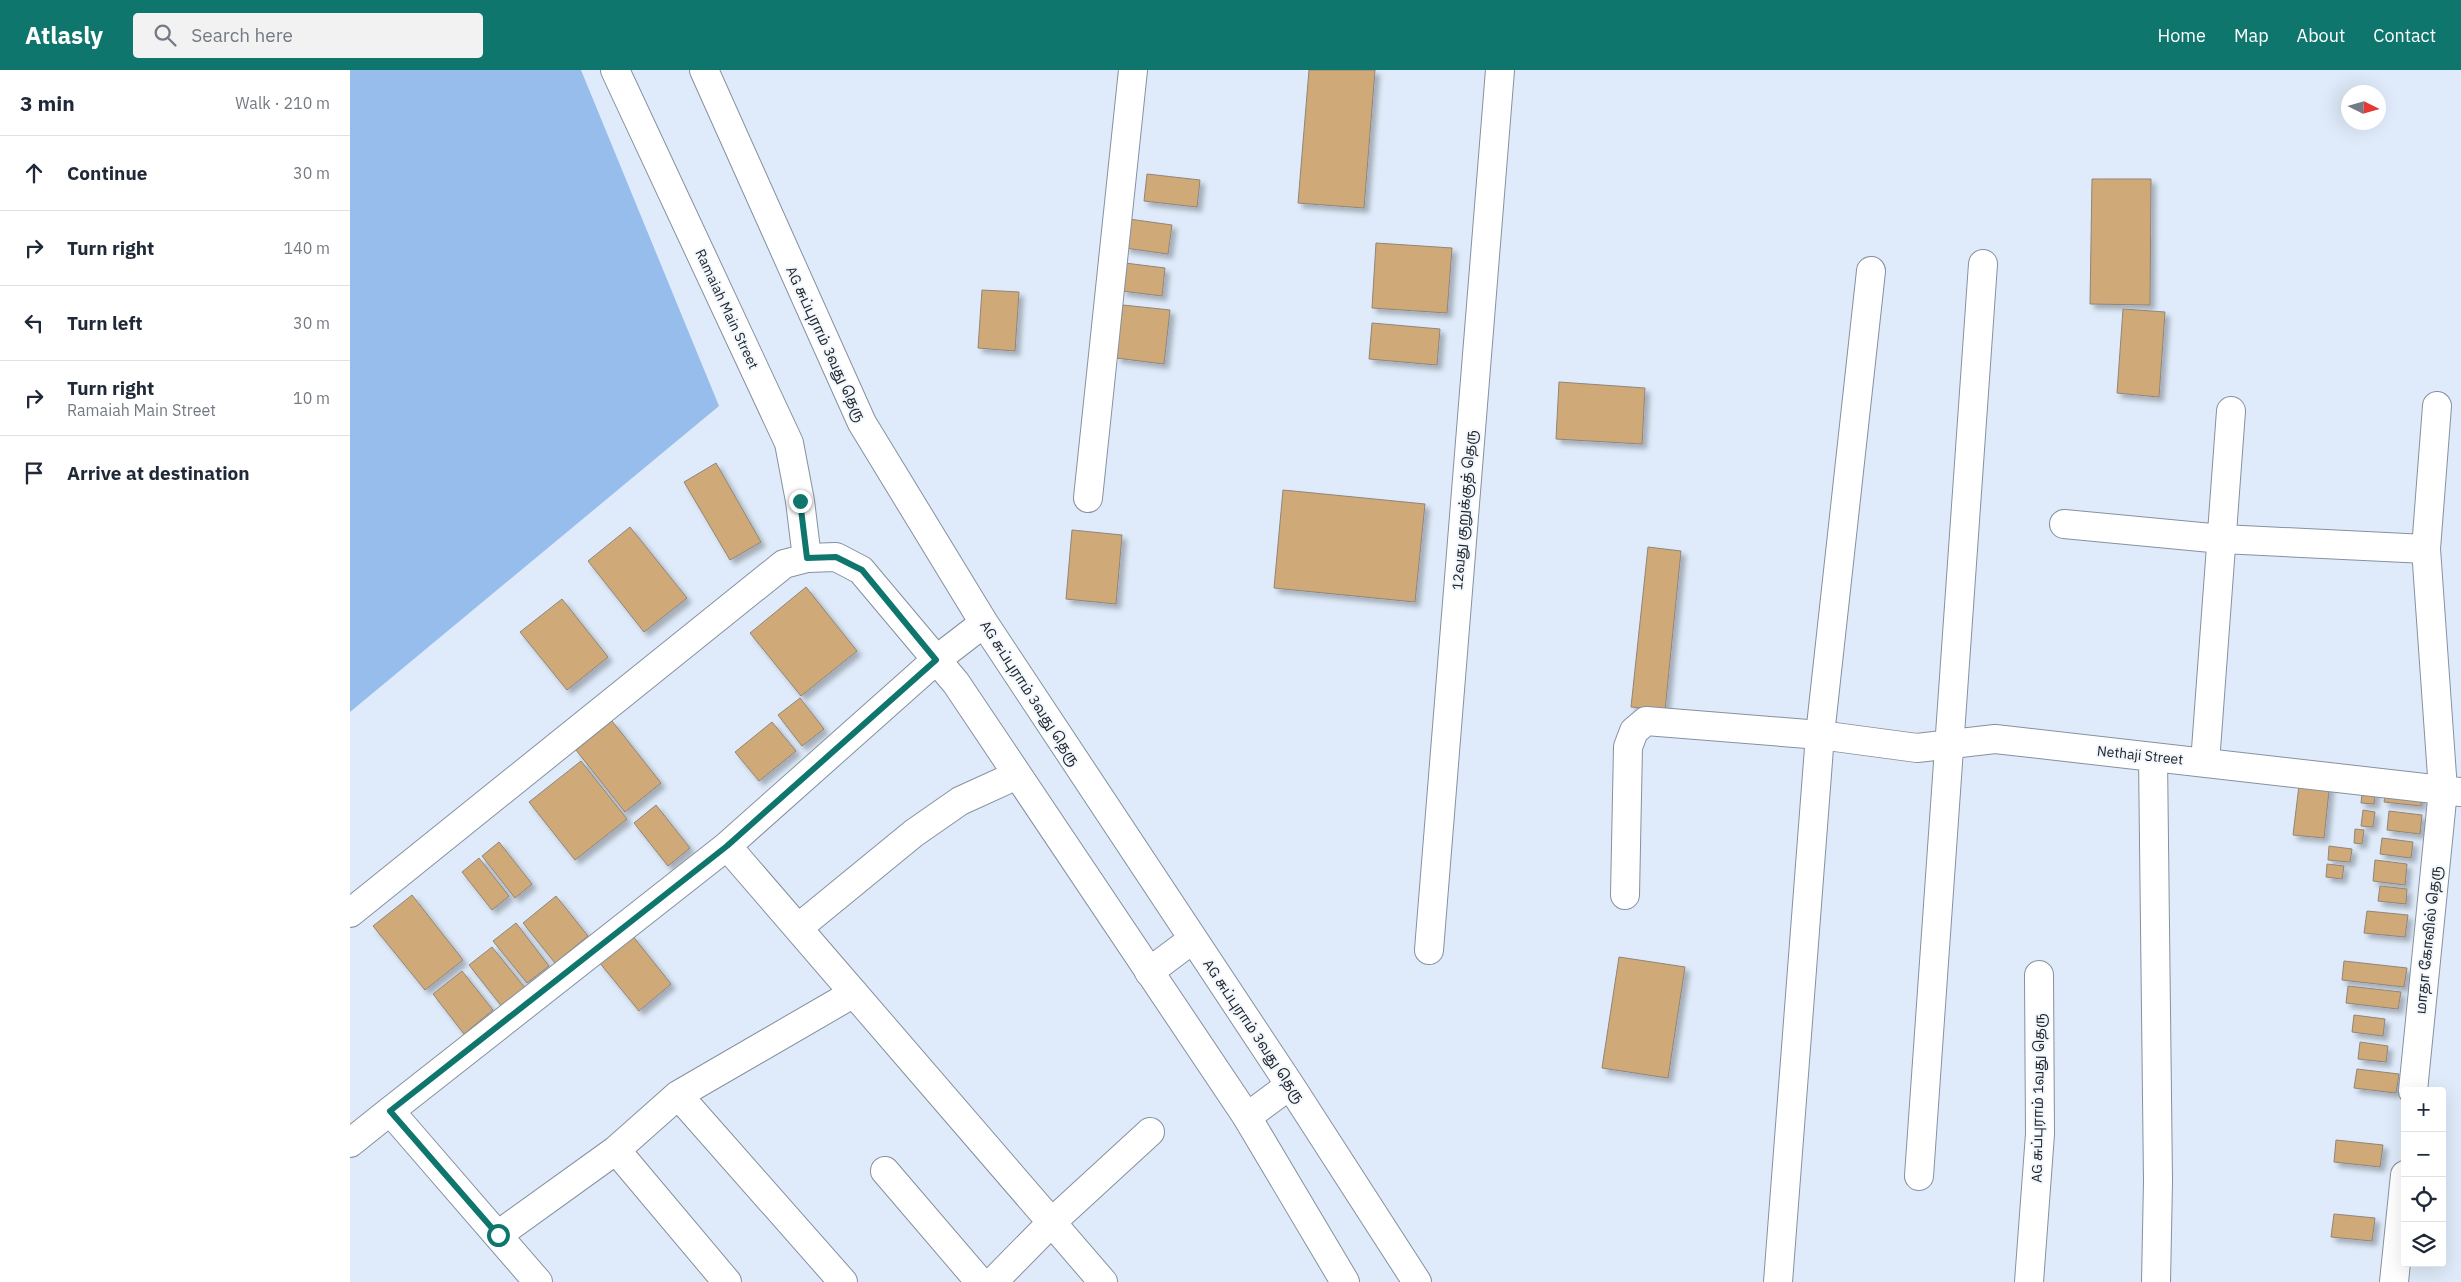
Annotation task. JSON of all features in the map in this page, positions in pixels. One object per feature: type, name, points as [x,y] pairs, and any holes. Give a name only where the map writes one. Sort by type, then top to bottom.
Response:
[{"type":"street","name":"Ramaiah Main Street","points":[[614,70],[789,443],[800,501],[807,558]]},
{"type":"street","name":"AG சுப்புராம் 3வது தெரு","points":[[704,70],[961,641],[1271,1099],[1417,1282]]},
{"type":"street","points":[[1088,498],[1134,70]]},
{"type":"street","name":"12வது குறுக்குத் தெரு","points":[[1429,950],[1500,70]]},
{"type":"street","points":[[1919,1176],[1983,264]]},
{"type":"street","points":[[1778,1282],[1820,735],[1871,270]]},
{"type":"street","name":"மாதா கோவில் தெரு","points":[[2414,1087],[2452,791],[2426,549],[2437,406]]},
{"type":"street","points":[[2205,763],[2231,411]]},
{"type":"street","points":[[2064,524],[2222,539],[2426,549]]},
{"type":"street","points":[[350,913],[784,564],[807,558],[836,557],[862,570],[961,641]]},
{"type":"street","points":[[961,641],[956,683],[1017,775],[1173,954],[1271,1099],[1345,1282]]},
{"type":"street","points":[[350,1143],[727,846],[961,641]]},
{"type":"street","name":"Nethaji Street","points":[[1625,895],[1628,747],[1634,731],[1646,721],[1820,735],[1917,748],[1995,739],[2452,791]]},
{"type":"street","points":[[2153,757],[2158,1181],[2156,1282]]},
{"type":"street","points":[[798,928],[914,833],[960,801],[1017,775]]},
{"type":"street","points":[[727,846],[1103,1282]]},
{"type":"street","name":"AG சுப்புராம் 1வது தெரு","points":[[2030,1282],[2040,1134],[2039,975]]},
{"type":"street","points":[[498,1235],[616,1150],[678,1095],[854,993]]},
{"type":"street","points":[[678,1095],[844,1282]]},
{"type":"street","points":[[390,1111],[538,1282]]},
{"type":"street","points":[[993,1282],[1052,1222],[1150,1132]]},
{"type":"street","points":[[616,1150],[727,1282]]},
{"type":"street","points":[[884,1171],[980,1282]]},
{"type":"street","points":[[2394,1282],[2405,1177]]},
{"type":"water","points":[[350,70],[581,70],[719,406],[350,712]]},
{"type":"building","points":[[1309,70],[1375,70],[1364,208],[1298,203]]},
{"type":"building","points":[[1147,174],[1200,180],[1197,207],[1144,201]]},
{"type":"building","points":[[2092,179],[2151,179],[2150,305],[2090,304]]},
{"type":"building","points":[[1129,219],[1172,225],[1168,254],[1125,248]]},
{"type":"building","points":[[1376,243],[1452,248],[1447,313],[1372,308]]},
{"type":"building","points":[[1125,263],[1165,268],[1162,296],[1122,291]]},
{"type":"building","points":[[982,290],[1019,292],[1015,351],[978,348]]},
{"type":"building","points":[[1123,305],[1170,310],[1164,364],[1116,358]]},
{"type":"building","points":[[2123,309],[2165,312],[2159,397],[2117,393]]},
{"type":"building","points":[[1372,323],[1440,329],[1437,365],[1369,359]]},
{"type":"building","points":[[1559,382],[1645,388],[1642,444],[1556,439]]},
{"type":"building","points":[[716,463],[761,542],[730,560],[684,482]]},
{"type":"building","points":[[1283,490],[1425,504],[1415,602],[1274,588]]},
{"type":"building","points":[[630,527],[687,598],[644,632],[588,561]]},
{"type":"building","points":[[1072,530],[1122,535],[1116,604],[1066,599]]},
{"type":"building","points":[[1648,547],[1681,551],[1665,710],[1631,707]]},
{"type":"building","points":[[806,587],[857,651],[801,696],[750,633]]},
{"type":"building","points":[[562,599],[608,657],[567,690],[520,632]]},
{"type":"building","points":[[800,698],[824,729],[802,746],[778,715]]},
{"type":"building","points":[[612,721],[661,783],[625,812],[576,750]]},
{"type":"building","points":[[772,722],[796,751],[759,781],[735,752]]},
{"type":"building","points":[[581,761],[627,819],[575,860],[529,802]]},
{"type":"building","points":[[2300,777],[2330,781],[2324,838],[2293,835]]},
{"type":"building","points":[[2363,785],[2376,787],[2374,804],[2361,803]]},
{"type":"building","points":[[2386,786],[2423,790],[2421,806],[2384,802]]},
{"type":"building","points":[[656,805],[690,848],[668,866],[634,823]]},
{"type":"building","points":[[2363,810],[2375,812],[2373,827],[2361,826]]},
{"type":"building","points":[[2389,811],[2422,815],[2420,834],[2387,830]]},
{"type":"building","points":[[2355,829],[2364,830],[2362,844],[2354,843]]},
{"type":"building","points":[[2382,838],[2413,842],[2411,858],[2380,854]]},
{"type":"building","points":[[499,842],[532,884],[515,898],[482,856]]},
{"type":"building","points":[[2329,846],[2352,849],[2350,862],[2328,860]]},
{"type":"building","points":[[479,858],[509,896],[492,910],[462,872]]},
{"type":"building","points":[[2375,860],[2407,864],[2405,885],[2373,881]]},
{"type":"building","points":[[2327,864],[2344,866],[2342,879],[2326,877]]},
{"type":"building","points":[[2380,886],[2407,889],[2406,904],[2378,901]]},
{"type":"building","points":[[412,895],[463,960],[425,990],[373,926]]},
{"type":"building","points":[[556,896],[588,936],[555,963],[523,923]]},
{"type":"building","points":[[2367,911],[2408,915],[2405,937],[2364,933]]},
{"type":"building","points":[[516,923],[549,966],[527,983],[493,941]]},
{"type":"building","points":[[632,935],[671,984],[639,1011],[599,962]]},
{"type":"building","points":[[492,947],[526,989],[503,1008],[469,965]]},
{"type":"building","points":[[1619,957],[1685,967],[1668,1078],[1602,1068]]},
{"type":"building","points":[[2344,961],[2407,968],[2404,987],[2342,980]]},
{"type":"building","points":[[462,971],[493,1010],[464,1034],[433,994]]},
{"type":"building","points":[[2348,986],[2401,992],[2398,1009],[2346,1003]]},
{"type":"building","points":[[2354,1015],[2385,1019],[2383,1036],[2352,1032]]},
{"type":"building","points":[[2360,1042],[2388,1046],[2386,1062],[2358,1059]]},
{"type":"building","points":[[2357,1069],[2399,1074],[2396,1093],[2354,1088]]},
{"type":"building","points":[[2336,1140],[2383,1145],[2380,1167],[2334,1162]]},
{"type":"building","points":[[2334,1214],[2375,1218],[2372,1241],[2331,1237]]},
{"type":"route","points":[[498,1235],[390,1111],[727,846],[936,660],[862,570],[836,557],[807,558],[800,501]]}]
